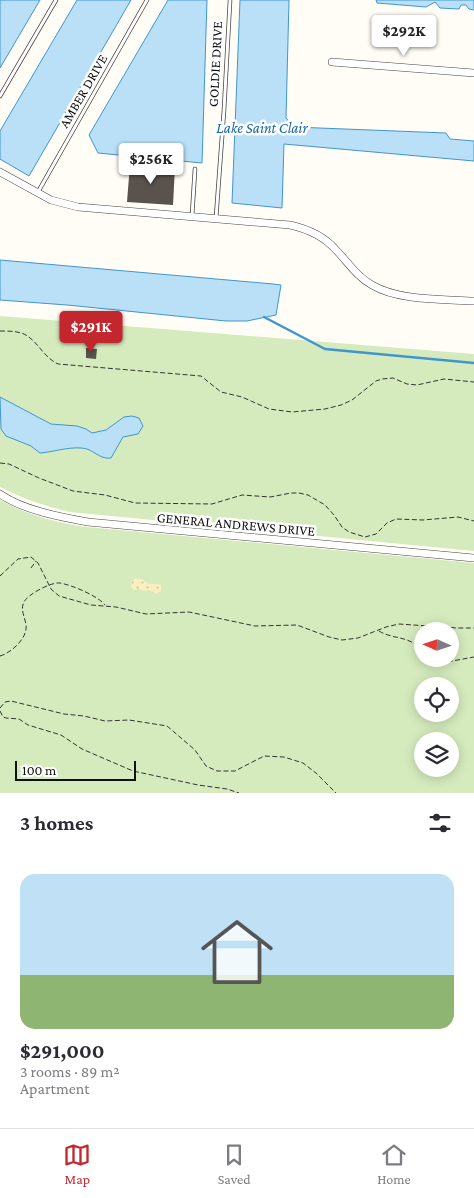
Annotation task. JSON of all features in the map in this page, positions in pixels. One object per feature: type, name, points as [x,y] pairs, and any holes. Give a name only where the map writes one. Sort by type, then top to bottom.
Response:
[{"type":"street","points":[[332,62],[474,73]]},
{"type":"street","points":[[0,172],[51,200],[78,207],[290,224],[303,228],[328,242],[353,270],[372,286],[398,294],[474,301]]},
{"type":"street","name":"GENERAL ANDREWS DRIVE","points":[[0,494],[38,510],[64,518],[88,522],[474,558]]},
{"type":"lane","points":[[0,96],[56,0]]},
{"type":"lane","name":"AMBER DRIVE","points":[[38,192],[147,0]]},
{"type":"lane","name":"GOLDIE DRIVE","points":[[216,218],[230,1]]},
{"type":"lane","points":[[192,216],[195,170]]},
{"type":"path","points":[[0,330],[31,338],[49,359],[58,364],[201,376],[205,377],[221,392],[242,397],[269,409],[286,412],[338,407],[352,400],[376,381],[382,379],[393,378],[407,384],[444,379],[474,382]]},
{"type":"path","points":[[0,463],[9,464],[73,491],[105,494],[135,504],[212,504],[242,495],[270,497],[291,492],[299,493],[312,497],[325,505],[342,527],[349,532],[365,536],[376,534],[387,523],[396,518],[431,520],[458,517],[474,521]]},
{"type":"path","points":[[0,576],[22,558],[31,557],[36,560],[55,594],[62,598],[95,606],[106,606],[146,614],[195,613],[255,626],[297,625],[342,640],[358,638],[399,624],[464,629],[474,628]]},
{"type":"path","points":[[30,568],[36,560]]},
{"type":"path","points":[[0,656],[11,650],[25,632],[26,627],[22,607],[24,600],[35,592],[60,583],[101,601],[106,606]]},
{"type":"path","points":[[378,630],[381,633],[414,642]]},
{"type":"path","points":[[459,660],[474,658]]},
{"type":"path","points":[[239,793],[133,771],[82,749],[61,735],[28,725],[19,719],[3,717],[0,710],[5,702],[12,701],[64,714],[105,721],[129,720],[167,726],[195,750],[206,766],[217,771],[235,771],[264,756],[284,757],[303,762],[336,793]]},
{"type":"green space","points":[[0,316],[474,354],[474,551],[70,512],[34,502],[0,487]]},
{"type":"green space","points":[[0,500],[42,518],[87,527],[474,563],[474,793],[0,793]]},
{"type":"sand","points":[[136,578],[142,579],[148,584],[160,584],[161,591],[156,594],[149,590],[134,590],[131,587],[131,582]]},
{"type":"water","points":[[0,0],[40,0],[0,68]]},
{"type":"water","points":[[77,0],[131,0],[29,176],[0,159],[0,131]]},
{"type":"water","name":"Lake Saint Clair","points":[[168,0],[207,0],[202,163],[98,153],[89,135]]},
{"type":"water","name":"Lake Saint Clair","points":[[240,0],[289,0],[286,118],[294,127],[446,133],[450,139],[474,141],[474,161],[284,144],[282,208],[232,203]]},
{"type":"water","points":[[376,0],[474,0],[474,10],[469,9],[466,5],[461,5],[459,9],[440,8],[435,2],[426,7],[377,3]]},
{"type":"water","points":[[0,260],[281,285],[276,315],[247,321],[226,321],[0,300]]},
{"type":"water","points":[[0,397],[51,424],[77,426],[92,433],[106,430],[124,417],[132,416],[139,418],[143,426],[138,434],[123,437],[111,458],[103,457],[81,448],[40,453],[31,446],[6,436],[1,429]]},
{"type":"building","points":[[130,164],[175,167],[173,205],[127,202]]},
{"type":"building","points":[[86,348],[97,349],[96,359],[86,358]]},
{"type":"waterway","points":[[264,317],[325,349],[474,363]]}]
